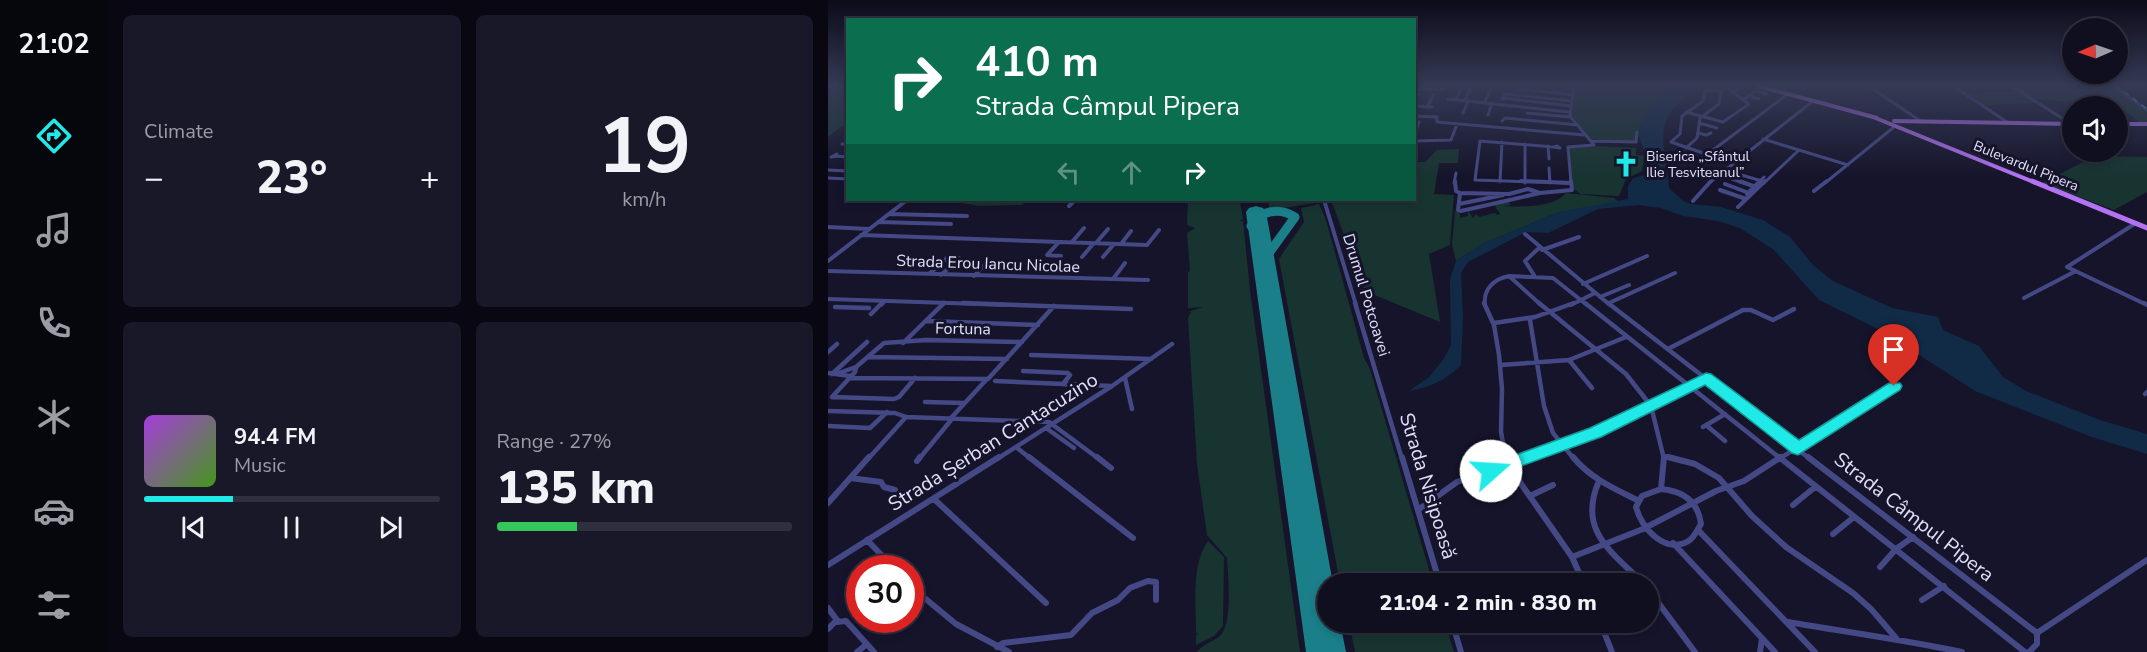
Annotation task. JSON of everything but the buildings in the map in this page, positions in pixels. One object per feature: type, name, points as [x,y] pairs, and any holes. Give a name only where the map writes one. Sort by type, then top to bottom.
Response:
[{"type":"main road","name":"Bulevardul Pipera","points":[[1867,115],[2147,227]]},
{"type":"main road","points":[[1891,125],[1915,122]]},
{"type":"main road","points":[[1891,125],[1915,122],[2062,124]]},
{"type":"main road","points":[[2128,124],[2147,124]]},
{"type":"main road","name":"Bulevardul Pipera","points":[[1903,125],[2147,227]]},
{"type":"street","points":[[1554,115],[1571,117],[1593,144]]},
{"type":"street","points":[[1683,115],[1679,136],[1671,142],[1706,154]]},
{"type":"street","points":[[1686,148],[1696,140],[1702,116],[1724,122],[1733,115]]},
{"type":"street","points":[[1701,159],[1759,115]]},
{"type":"street","points":[[1693,201],[1712,180],[1795,115]]},
{"type":"street","points":[[1913,115],[1923,122]]},
{"type":"street","points":[[1996,115],[2005,122]]},
{"type":"street","points":[[1416,116],[1436,117],[1436,122],[1585,135]]},
{"type":"street","points":[[1502,121],[1506,118],[1578,125]]},
{"type":"street","points":[[1416,136],[1419,122]]},
{"type":"street","points":[[1416,140],[1451,140],[1457,123]]},
{"type":"street","points":[[1699,123],[1717,129]]},
{"type":"street","points":[[1814,191],[1868,150],[1891,125]]},
{"type":"street","points":[[1546,126],[1549,131]]},
{"type":"street","points":[[1416,137],[1420,127]]},
{"type":"street","points":[[1514,135],[1516,129]]},
{"type":"street","points":[[1571,183],[1475,181],[1480,141],[1568,147],[1636,142],[1637,132]]},
{"type":"street","points":[[1698,133],[1706,135],[1711,133]]},
{"type":"street","points":[[1763,140],[1848,165]]},
{"type":"street","points":[[1500,182],[1502,142]]},
{"type":"street","points":[[1525,144],[1525,183]]},
{"type":"street","points":[[1548,146],[1549,159]]},
{"type":"street","points":[[1460,193],[1458,210],[1461,212],[1555,190],[1572,191],[1568,147]]},
{"type":"street","points":[[1738,207],[1763,180],[1799,150]]},
{"type":"street","points":[[836,156],[846,157]]},
{"type":"street","points":[[1549,168],[1550,183]]},
{"type":"street","points":[[828,170],[846,171]]},
{"type":"street","points":[[1456,173],[1454,186],[1460,193],[1509,194]]},
{"type":"street","points":[[1738,174],[1763,180]]},
{"type":"street","points":[[828,178],[846,179]]},
{"type":"street","points":[[1732,179],[1756,187]]},
{"type":"street","points":[[1725,184],[1750,193]]},
{"type":"street","points":[[1459,204],[1524,189],[1540,193]]},
{"type":"street","points":[[1720,190],[1745,198]]},
{"type":"street","points":[[830,258],[906,201]]},
{"type":"street","points":[[1069,206],[1074,201]]},
{"type":"street","name":"Drumul Potcoavei","points":[[1324,201],[1384,397]]},
{"type":"street","points":[[888,214],[967,216]]},
{"type":"street","points":[[878,222],[951,224]]},
{"type":"street","points":[[2136,223],[2067,266],[2075,272],[2147,304]]},
{"type":"street","points":[[828,226],[869,229]]},
{"type":"street","points":[[1072,242],[1084,228]]},
{"type":"street","points":[[1082,256],[1108,229]]},
{"type":"street","name":"Strada Erou Iancu Nicolae","points":[[861,235],[1149,244],[1159,230]]},
{"type":"street","points":[[1120,244],[1131,231]]},
{"type":"street","name":"Strada Câmpul Pipera","points":[[1525,234],[1583,284],[2037,633]]},
{"type":"street","points":[[1534,275],[1525,261],[1540,249],[1579,237]]},
{"type":"street","points":[[1059,242],[1047,255],[1060,256]]},
{"type":"street","points":[[1103,257],[1114,244]]},
{"type":"street","points":[[1583,284],[1647,256]]},
{"type":"street","points":[[929,274],[947,258]]},
{"type":"street","points":[[941,275],[959,258]]},
{"type":"street","points":[[974,276],[989,261]]},
{"type":"street","points":[[1113,279],[1125,263]]},
{"type":"street","name":"Strada Erou Iancu Nicolae","points":[[828,271],[1148,280]]},
{"type":"street","points":[[2024,298],[2075,272]]},
{"type":"street","points":[[1609,303],[1675,273]]},
{"type":"street","points":[[1579,573],[1572,557],[1508,465],[1499,432],[1501,365],[1494,324],[1484,300],[1485,294],[1494,282],[1507,276],[1534,275],[1552,278],[2027,652],[2037,644],[2037,633],[2147,560]]},
{"type":"street","points":[[1507,276],[1626,374],[1651,406],[1663,456],[1661,489]]},
{"type":"street","points":[[1494,324],[1530,320],[1629,285]]},
{"type":"street","points":[[828,299],[1131,309]]},
{"type":"street","points":[[852,308],[862,300]]},
{"type":"street","points":[[835,307],[870,311],[885,301]]},
{"type":"street","points":[[903,343],[944,303]]},
{"type":"street","points":[[917,461],[964,403],[1054,306]]},
{"type":"street","points":[[1668,349],[1743,310],[1751,310],[1773,320],[1794,309]]},
{"type":"street","points":[[1530,320],[1544,406],[1553,433],[1582,468],[1599,481],[1639,501]]},
{"type":"street","points":[[926,321],[1038,325]]},
{"type":"street","points":[[1501,365],[1569,360],[1626,337]]},
{"type":"street","name":"Fortuna","points":[[830,395],[882,344],[926,340],[1022,342]]},
{"type":"street","points":[[832,374],[867,342]]},
{"type":"street","points":[[828,352],[837,344]]},
{"type":"street","name":"Strada Șerban Cantacuzino","points":[[828,565],[935,500],[1125,378],[1172,344]]},
{"type":"street","points":[[1031,354],[1152,359]]},
{"type":"street","points":[[867,357],[1007,359]]},
{"type":"street","points":[[1569,360],[1592,388]]},
{"type":"street","points":[[832,374],[856,368]]},
{"type":"street","points":[[1023,371],[1068,373],[1070,375],[1063,384]]},
{"type":"street","points":[[832,374],[850,377],[988,379]]},
{"type":"street","points":[[830,395],[894,399],[899,397],[915,378]]},
{"type":"street","points":[[1125,378],[1132,409]]},
{"type":"street","points":[[1418,510],[1428,506],[1448,487],[1457,482],[1604,429],[1706,378]]},
{"type":"street","points":[[995,381],[1112,386]]},
{"type":"street","points":[[1572,557],[1643,529],[1693,502],[1744,481],[1782,460],[1894,386]]},
{"type":"street","name":"Strada Nisipoasă","points":[[1384,397],[1437,573]]},
{"type":"street","points":[[925,402],[964,403]]},
{"type":"street","points":[[828,411],[887,412],[906,417],[1048,422],[1049,426],[1074,448]]},
{"type":"street","points":[[828,426],[870,428],[887,412]]},
{"type":"street","points":[[1725,414],[1705,426],[1725,441]]},
{"type":"street","points":[[828,503],[906,417]]},
{"type":"street","points":[[1049,426],[1111,468]]},
{"type":"street","points":[[1016,447],[1133,538]]},
{"type":"street","points":[[1663,456],[1695,464],[1719,478],[1752,516],[1786,547],[1853,593],[1871,609],[1896,638]]},
{"type":"street","points":[[850,478],[881,482],[884,487],[895,490]]},
{"type":"street","points":[[1599,481],[1591,502],[1591,516],[1595,529],[1605,545],[1633,573]]},
{"type":"street","points":[[1530,496],[1553,485]]},
{"type":"street","points":[[1793,504],[1815,487]]},
{"type":"street","points":[[1661,489],[1678,492],[1693,502],[1701,517],[1699,531],[1693,538],[1673,543],[1660,540],[1643,529],[1636,515],[1639,501],[1648,492],[1661,489]]},
{"type":"street","points":[[935,500],[1046,603]]},
{"type":"street","points":[[1833,534],[1854,517]]},
{"type":"street","points":[[1699,531],[1815,652]]},
{"type":"street","points":[[1880,567],[1896,549],[1913,537]]},
{"type":"street","points":[[867,540],[881,555]]},
{"type":"street","points":[[1673,543],[1774,652]]},
{"type":"street","points":[[997,647],[1003,643],[1071,635],[1092,613],[1110,604],[1139,583],[1156,582],[1156,600]]},
{"type":"street","points":[[1922,600],[1944,586]]},
{"type":"street","points":[[924,601],[929,606],[1009,652]]},
{"type":"street","points":[[1659,604],[1695,652]]},
{"type":"street","points":[[828,608],[837,622]]},
{"type":"street","points":[[828,629],[837,622],[846,621],[874,652]]},
{"type":"street","points":[[1788,622],[1874,637],[1896,638],[1962,652]]},
{"type":"street","points":[[1455,633],[1461,652]]},
{"type":"street","points":[[1604,633],[1612,652]]},
{"type":"street","points":[[1760,652],[1762,639]]},
{"type":"street","points":[[857,652],[867,644]]},
{"type":"green space","points":[[828,115],[846,115],[846,123],[828,137]]},
{"type":"green space","points":[[1572,115],[1646,115],[1638,139],[1633,142],[1591,139]]},
{"type":"green space","points":[[2131,115],[2147,115],[2147,123],[2141,123]]},
{"type":"green space","points":[[1569,147],[1636,148],[1636,155],[1644,156],[1642,171],[1626,179],[1619,196],[1581,194],[1572,188]]},
{"type":"green space","points":[[1459,149],[1458,163],[1439,163],[1434,194],[1454,195],[1450,245],[1429,254],[1440,322],[1365,291],[1331,201],[1416,201],[1416,162],[1425,162],[1437,150]]},
{"type":"green space","points":[[2128,157],[2147,157],[2147,192],[2114,210],[2042,183],[2083,162],[2128,162]]},
{"type":"green space","points":[[1566,193],[1614,198],[1619,202],[1559,212],[1484,243],[1456,261],[1452,245],[1455,211],[1460,213],[1460,218],[1468,216],[1468,212],[1474,210],[1469,212],[1473,218],[1476,214],[1479,217],[1495,213],[1497,215],[1500,214],[1498,210],[1491,211],[1497,210],[1495,205],[1508,201],[1511,205],[1503,206],[1536,206],[1561,198]]},
{"type":"green space","points":[[927,201],[1027,201],[1021,205],[979,206]]},
{"type":"green space","points":[[1188,201],[1247,201],[1240,202],[1243,219],[1239,221],[1243,221],[1250,290],[1300,652],[1197,652],[1220,636],[1224,630],[1227,621],[1229,587],[1227,558],[1207,535],[1197,464],[1188,318],[1191,312],[1188,312],[1203,307],[1188,308],[1188,272],[1190,271],[1187,233],[1195,228],[1187,225]]},
{"type":"green space","points":[[1268,201],[1318,201],[1315,203],[1270,210]]},
{"type":"green space","points":[[1319,204],[1326,220],[1364,358],[1370,369],[1430,573],[1338,573],[1279,259],[1304,222],[1301,208]]},
{"type":"green space","points":[[1208,541],[1224,557],[1223,626],[1214,636],[1196,645],[1198,634],[1195,609],[1197,573],[1199,561]]},
{"type":"green space","points":[[1351,633],[1448,633],[1454,652],[1355,652]]},
{"type":"water","points":[[1645,115],[1669,115],[1663,135],[1669,188],[1683,201],[1721,207],[1763,220],[1790,237],[1813,265],[1833,281],[1892,308],[1938,317],[1943,330],[1979,346],[2003,377],[2026,391],[2100,420],[2147,434],[2147,454],[2092,437],[1975,391],[1884,332],[1819,300],[1774,250],[1740,228],[1718,221],[1683,216],[1661,208],[1639,205],[1598,209],[1548,233],[1526,232],[1468,262],[1461,273],[1463,317],[1461,365],[1437,383],[1409,391],[1429,377],[1443,360],[1451,345],[1450,280],[1456,261],[1484,243],[1559,212],[1628,199],[1628,186],[1633,178],[1645,175],[1644,149],[1639,137],[1641,123]]},
{"type":"taxiway","points":[[1259,235],[1251,226],[1265,213],[1277,211],[1295,217],[1269,253],[1264,264]]},
{"type":"runway","points":[[1256,212],[1326,652]]},
{"type":"place","name":"Biserica „Sfântul Ilie Tesviteanul”","points":[[1626,164]]},
{"type":"route","points":[[1491,471],[1628,418],[1706,378],[1798,448],[1894,386]]}]
